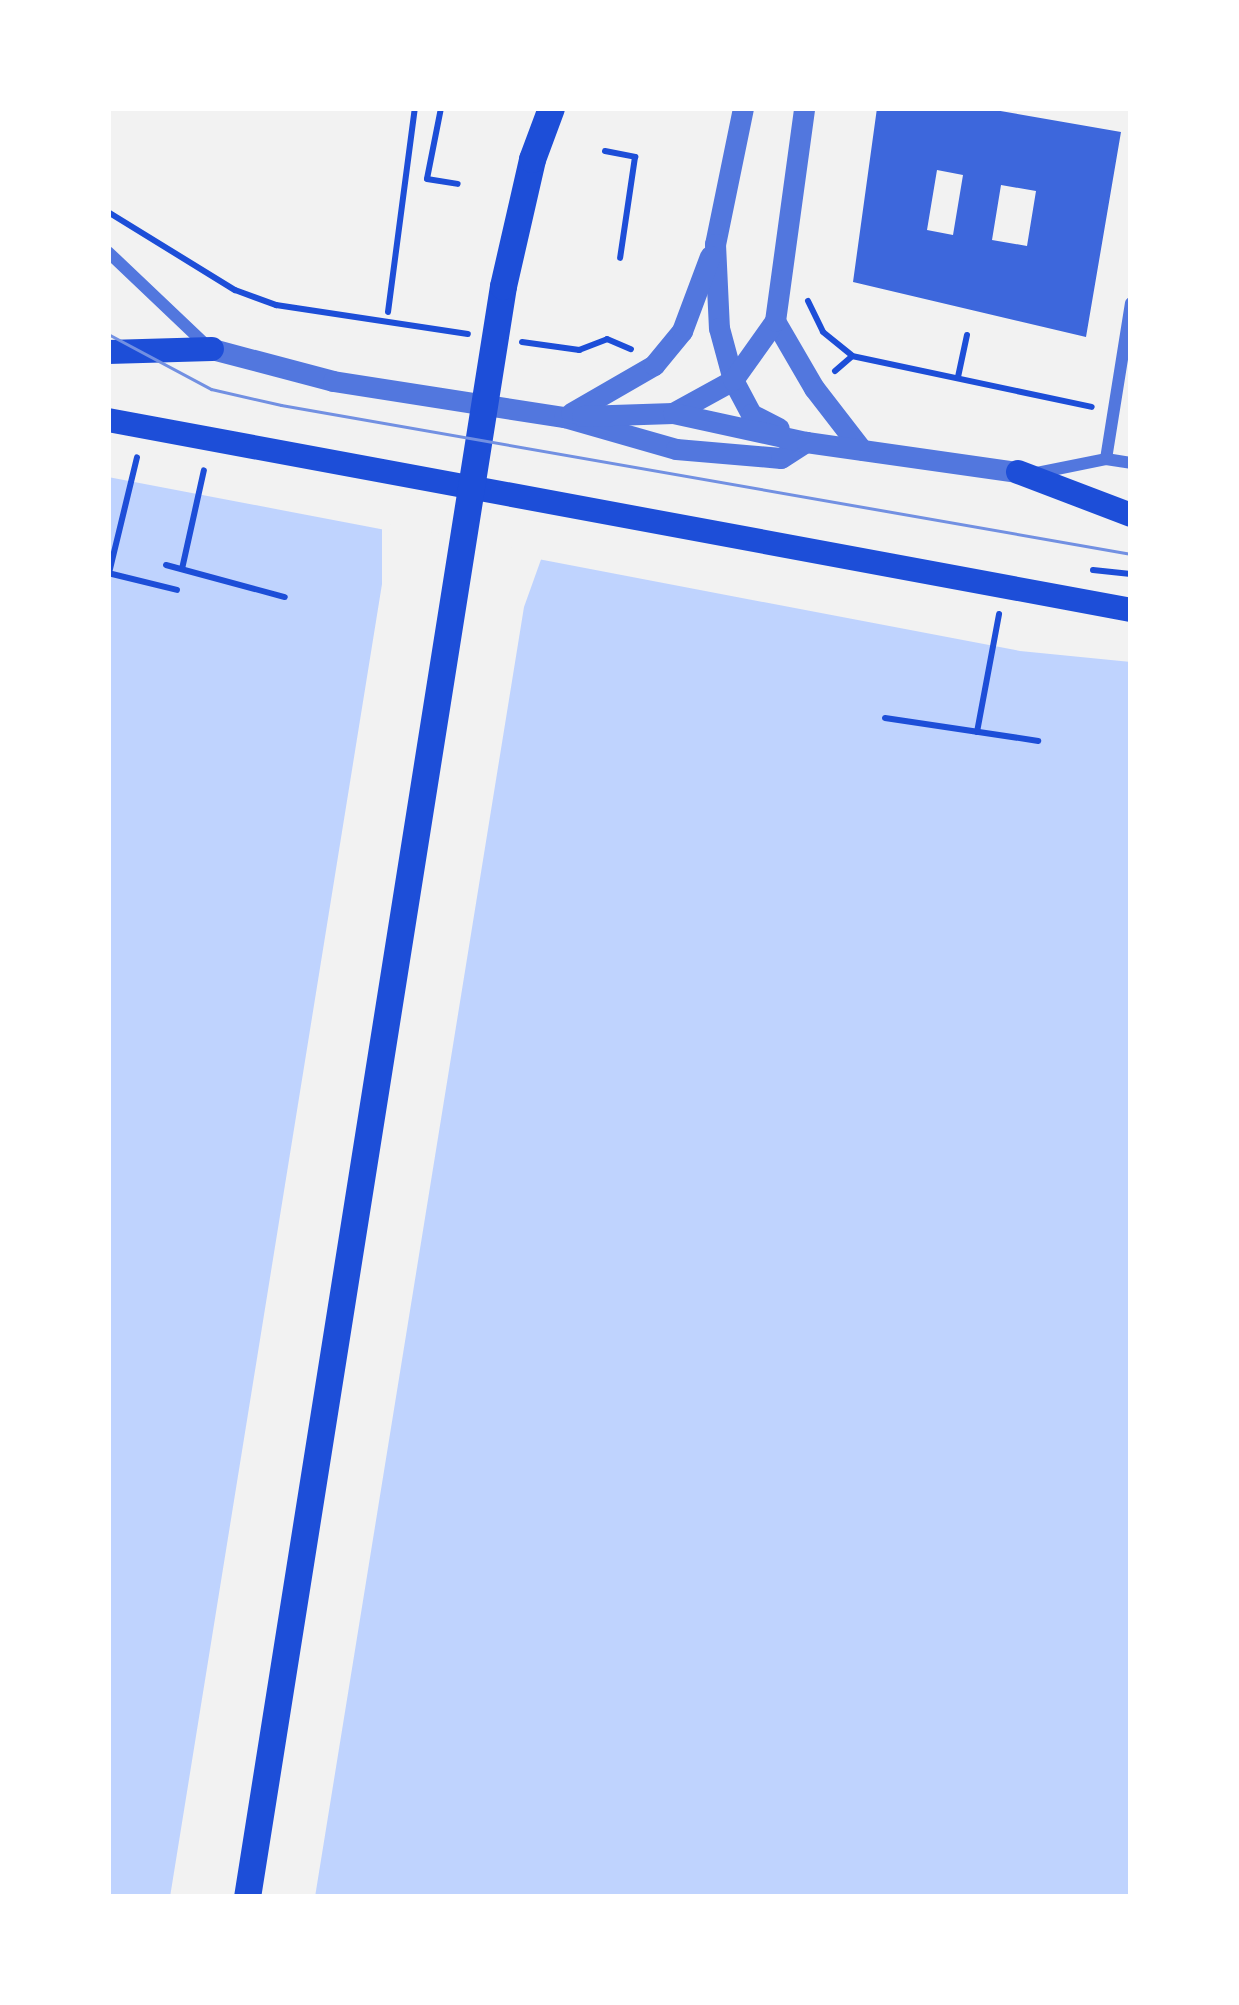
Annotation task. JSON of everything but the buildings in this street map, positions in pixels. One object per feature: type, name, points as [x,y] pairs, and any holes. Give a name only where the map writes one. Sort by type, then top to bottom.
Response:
[{"type":"main road","points":[[247,1897],[503,286],[532,159],[551,108]]},
{"type":"main road","points":[[108,352],[212,350]]},
{"type":"main road","points":[[108,419],[1131,610]]},
{"type":"main road","points":[[1018,472],[1131,515]]},
{"type":"street","points":[[564,417],[654,365],[682,332],[715,244],[742,108]]},
{"type":"street","points":[[673,413],[733,380],[775,321],[804,108]]},
{"type":"street","points":[[715,244],[719,328],[733,380],[751,414],[806,442]]},
{"type":"street","points":[[108,252],[212,350],[333,381],[564,417],[676,449],[781,458],[806,442]]},
{"type":"street","points":[[1106,459],[1131,303]]},
{"type":"street","points":[[775,321],[814,388],[862,450]]},
{"type":"street","points":[[564,417],[673,413],[806,442],[1018,472],[1052,473],[1106,459],[1131,463]]},
{"type":"path","points":[[388,312],[415,108]]},
{"type":"path","points":[[441,108],[427,179],[458,184]]},
{"type":"path","points":[[605,151],[635,157],[620,258]]},
{"type":"path","points":[[108,212],[215,279],[276,304],[487,337]]},
{"type":"path","points":[[808,287],[808,304],[823,332],[852,356],[1117,412]]},
{"type":"path","points":[[958,377],[967,335]]},
{"type":"path","points":[[510,340],[579,350],[607,339]]},
{"type":"path","points":[[814,388],[852,356]]},
{"type":"path","points":[[137,457],[108,573],[177,590]]},
{"type":"path","points":[[182,569],[204,470]]},
{"type":"path","points":[[166,565],[285,597]]},
{"type":"path","points":[[977,732],[999,614]]},
{"type":"path","points":[[885,718],[1038,740]]},
{"type":"water","points":[[108,477],[1020,651],[1131,662],[1131,1897],[108,1897]]},
{"type":"pier","points":[[382,523],[543,554],[524,607],[315,1897],[170,1897],[382,584]]},
{"type":"tram line","points":[[108,334],[211,389],[281,405],[1131,554]]}]
